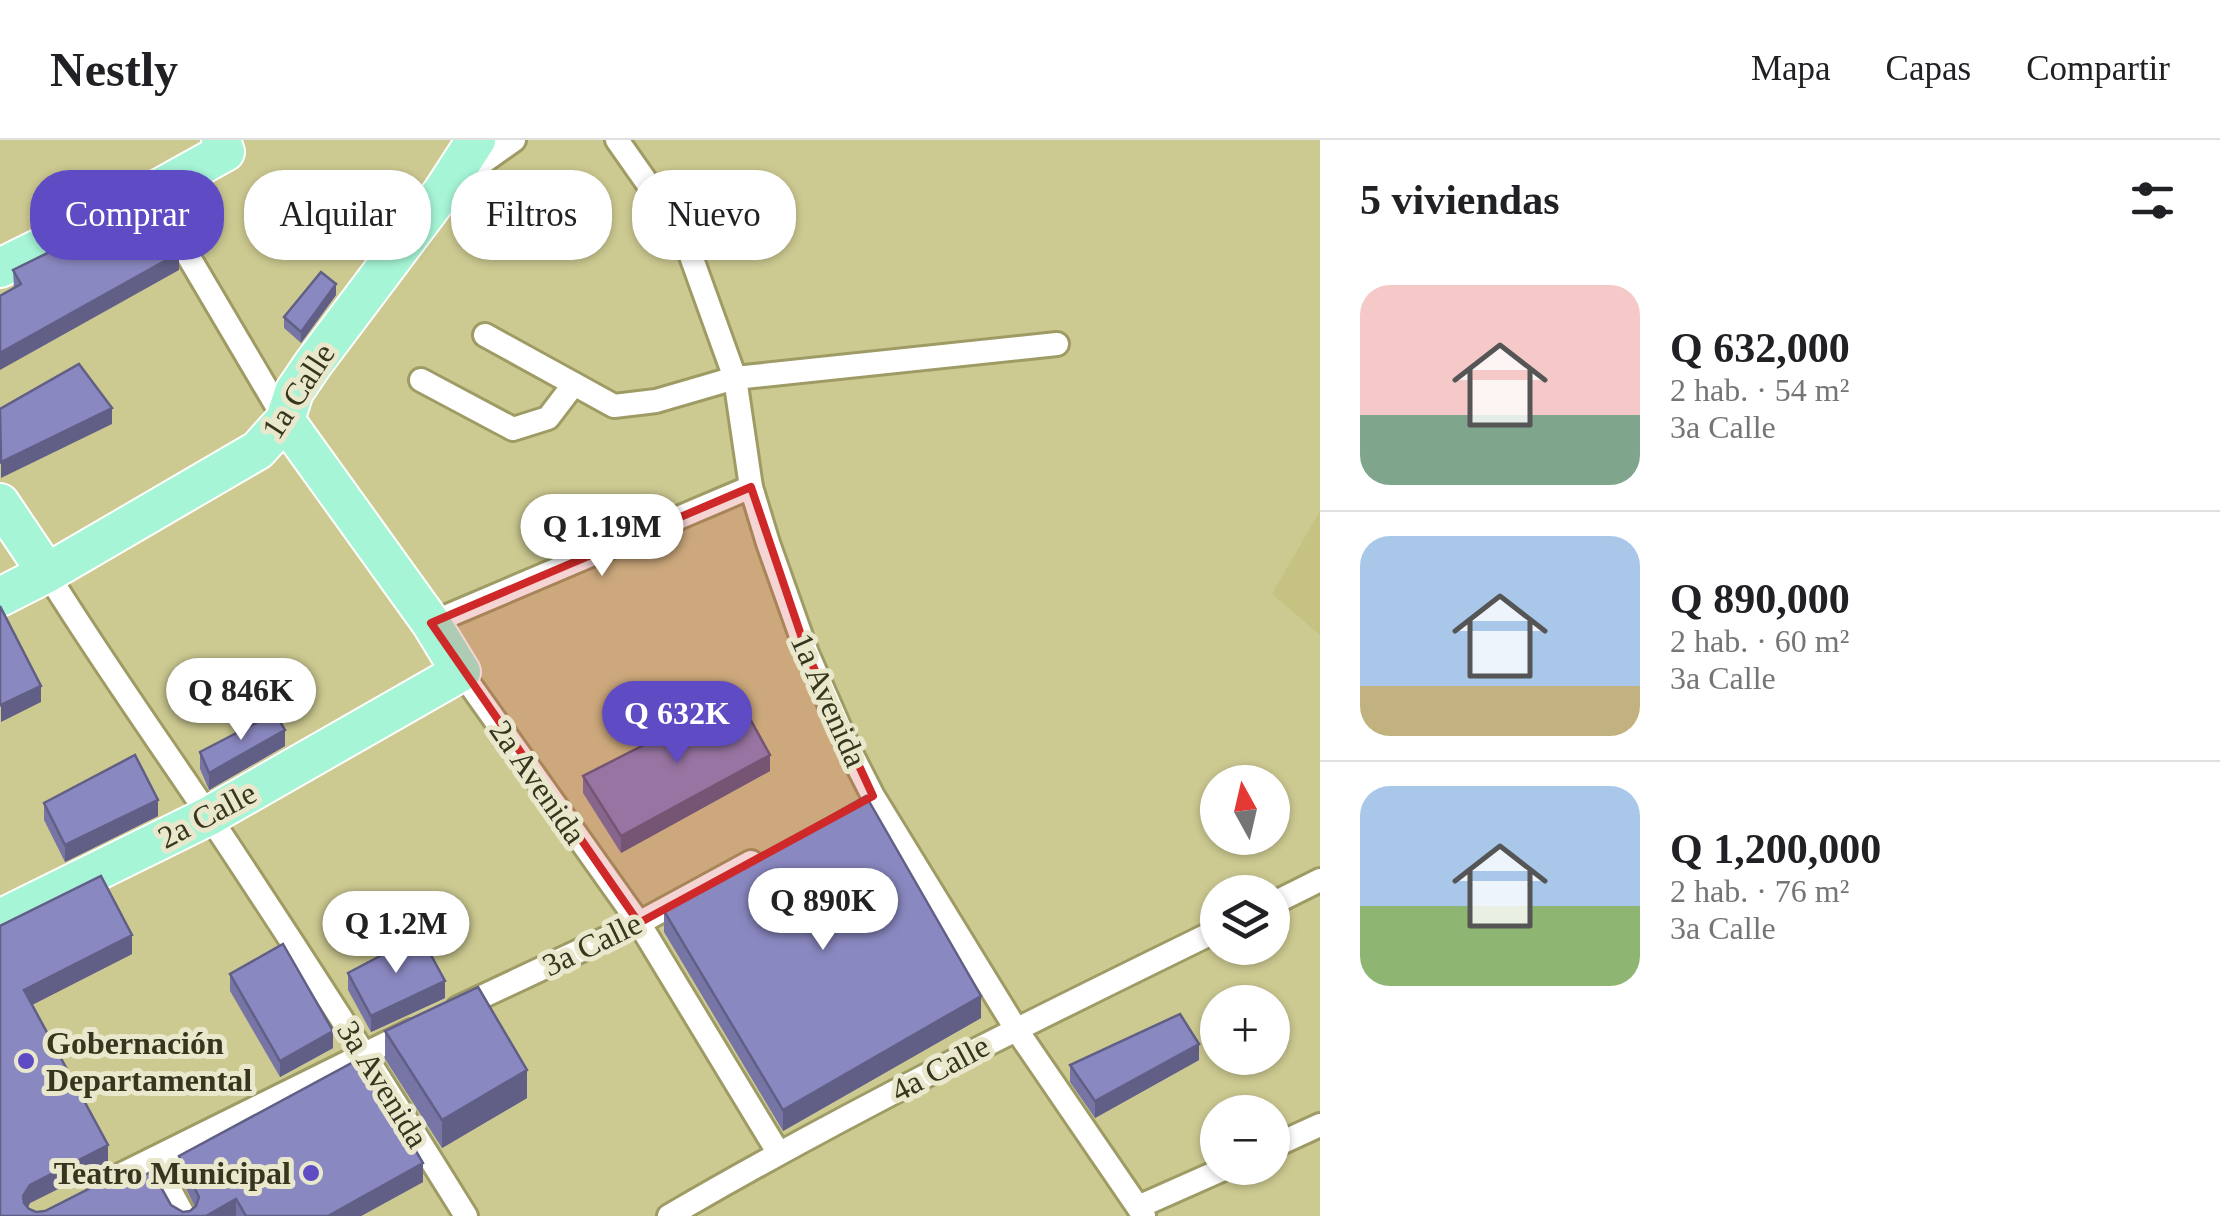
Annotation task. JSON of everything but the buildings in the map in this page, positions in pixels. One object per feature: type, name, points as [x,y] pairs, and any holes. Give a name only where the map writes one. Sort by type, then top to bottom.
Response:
[{"type":"main road","name":"1a Calle","points":[[0,597],[258,450],[285,420],[294,392],[313,364],[443,191],[476,140]]},
{"type":"main road","points":[[188,170],[232,144]]},
{"type":"main road","points":[[0,268],[30,253]]},
{"type":"main road","name":"2a Avenida","points":[[285,420],[431,623],[461,672]]},
{"type":"main road","name":"3a Avenida","points":[[0,503],[47,573]]},
{"type":"main road","name":"2a Calle","points":[[0,919],[209,816],[461,672]]},
{"type":"street","points":[[443,191],[514,140]]},
{"type":"street","name":"1a Avenida","points":[[616,140],[683,234],[735,378],[752,487],[786,599],[842,733],[864,800],[1141,1212]]},
{"type":"street","points":[[190,260],[285,420]]},
{"type":"street","points":[[485,334],[614,406],[656,401],[735,378],[1057,344]]},
{"type":"street","points":[[421,380],[513,429],[548,418],[574,384]]},
{"type":"street","points":[[431,623],[752,487]]},
{"type":"street","name":"3a Avenida","points":[[47,573],[364,1052],[466,1216]]},
{"type":"street","name":"2a Avenida","points":[[461,672],[639,923],[778,1152]]},
{"type":"street","name":"3a Calle","points":[[87,1192],[364,1052],[639,923],[772,850]]},
{"type":"street","points":[[1290,895],[1320,880]]},
{"type":"street","name":"4a Calle","points":[[668,1216],[778,1152],[1200,939]]},
{"type":"street","points":[[1290,1139],[1320,1125]]},
{"type":"street","points":[[152,1159],[184,1216]]},
{"type":"street","points":[[1141,1212],[1200,1181]]},
{"type":"highlighted area","points":[[751,487],[807,653],[873,796],[639,923],[431,623]]},
{"type":"shaded area","points":[[1320,511],[1320,635],[1272,594]]},
{"type":"place","name":"Gobernación Departamental","points":[[26,1061]]},
{"type":"place","name":"Teatro Municipal","points":[[311,1173]]}]
